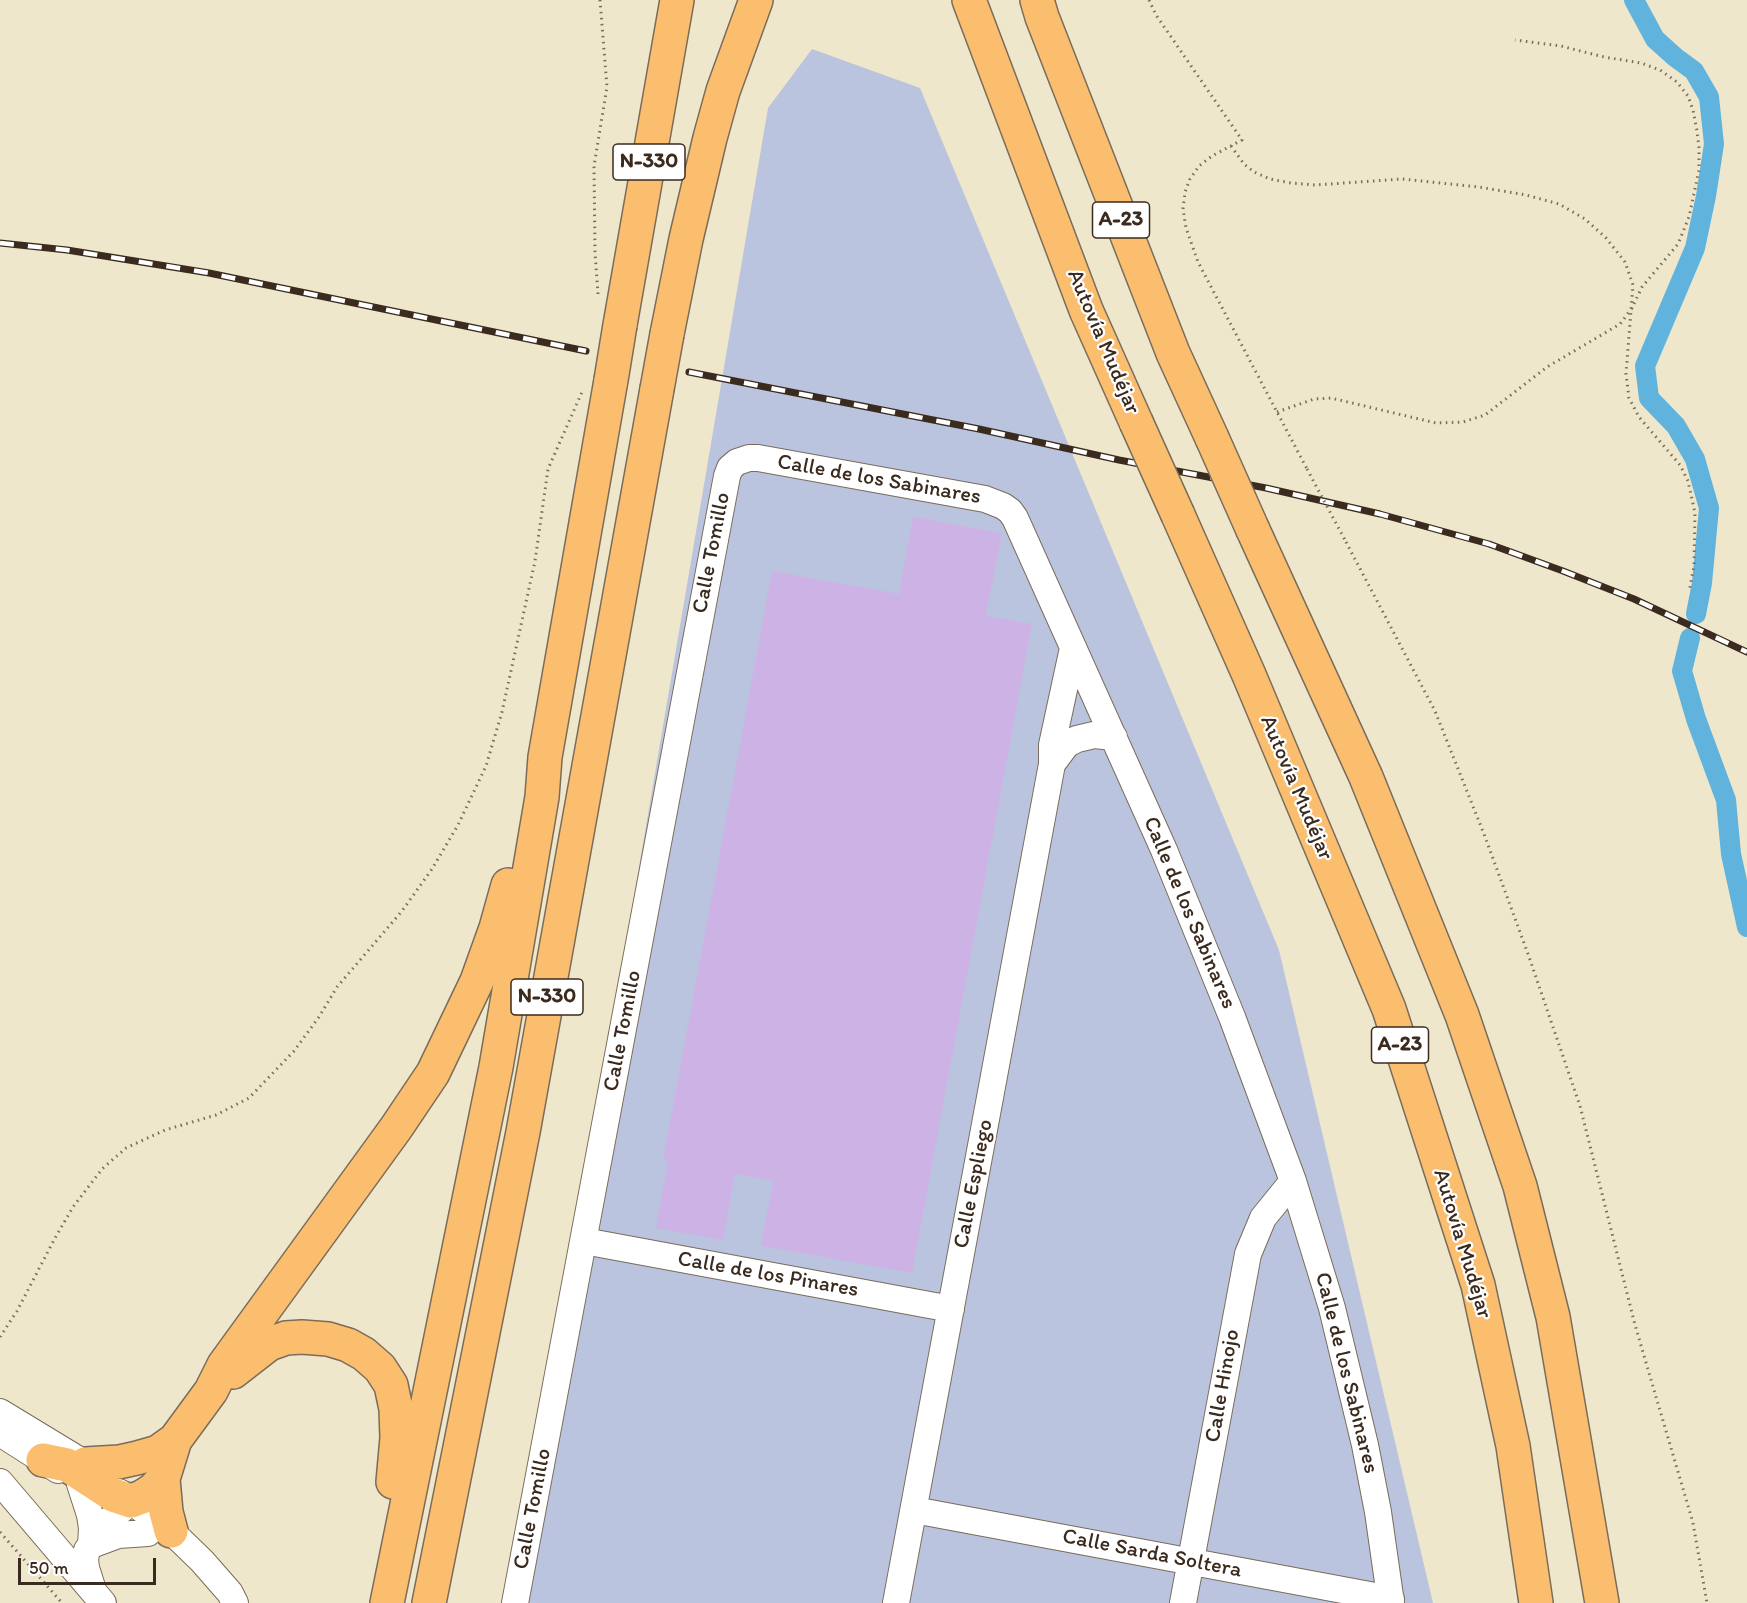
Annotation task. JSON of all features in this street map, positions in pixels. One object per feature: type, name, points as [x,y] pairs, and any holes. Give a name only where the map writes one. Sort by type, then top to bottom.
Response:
[{"type":"highway","name":"N-330","points":[[387,1603],[496,1067],[542,797],[545,757],[609,314],[678,0]]},
{"type":"highway","name":"N-330","points":[[429,1603],[523,1132],[686,239],[723,91],[756,0]]},
{"type":"highway","name":"Autovía Mudéjar","points":[[969,0],[1086,310],[1250,675],[1389,1009],[1478,1285],[1513,1446],[1536,1603]]},
{"type":"highway","name":"A-23","points":[[1037,0],[1173,353],[1366,777],[1462,1015],[1520,1186],[1553,1317],[1602,1603]]},
{"type":"highway","points":[[43,1460],[67,1466],[113,1494],[125,1506],[137,1483],[165,1457],[211,1391],[225,1365],[433,1073],[477,981],[488,950],[504,899],[528,798],[545,757]]},
{"type":"highway","points":[[211,1391],[269,1344],[286,1338],[320,1338],[338,1342],[364,1354],[380,1368],[391,1385],[396,1409],[397,1438],[392,1494],[375,1588],[376,1603]]},
{"type":"highway","points":[[83,1474],[119,1462],[165,1457]]},
{"type":"highway","points":[[160,1532],[166,1512],[165,1457]]},
{"type":"street","name":"Calle de los Sabinares","points":[[737,462],[758,458],[986,500],[1010,511],[1020,528],[1164,850],[1215,973],[1293,1181],[1323,1275],[1365,1445],[1378,1512],[1391,1601]]},
{"type":"street","name":"Calle Tomillo","points":[[515,1603],[727,476],[730,468],[737,462]]},
{"type":"street","name":"Calle Espliego","points":[[896,1603],[1052,764],[1052,745],[1073,648]]},
{"type":"street","points":[[1052,764],[1067,744],[1077,738],[1094,735],[1114,737]]},
{"type":"street","name":"Calle Hinojo","points":[[1183,1603],[1248,1254],[1263,1218],[1293,1181]]},
{"type":"street","name":"Calle de los Pinares","points":[[584,1241],[951,1309]]},
{"type":"street","points":[[0,1412],[202,1561],[230,1593],[235,1603]]},
{"type":"street","points":[[0,1433],[43,1460],[83,1474]]},
{"type":"street","points":[[83,1474],[92,1528],[91,1545]]},
{"type":"street","points":[[0,1482],[98,1596]]},
{"type":"street","points":[[98,1596],[88,1579],[85,1559],[91,1545],[111,1519],[125,1506]]},
{"type":"street","name":"Calle Sarda Soltera","points":[[914,1510],[1391,1601]]},
{"type":"street","points":[[91,1545],[118,1535],[160,1532]]},
{"type":"street","points":[[160,1532],[228,1603]]},
{"type":"path","points":[[600,0],[607,87],[594,166],[595,253],[609,314]]},
{"type":"path","points":[[1149,0],[1156,15],[1242,140],[1212,156],[1199,166],[1185,192],[1183,209],[1186,228],[1198,262],[1435,711],[1484,834],[1543,997],[1580,1106],[1635,1325],[1693,1523],[1707,1603]]},
{"type":"path","points":[[1277,412],[1314,399],[1331,398],[1436,423],[1463,422],[1485,415],[1547,367],[1620,324],[1632,308],[1642,287],[1678,244],[1689,217],[1699,170],[1699,148],[1693,110],[1688,96],[1677,82],[1660,70],[1641,63],[1604,57],[1561,46],[1515,40]]},
{"type":"path","points":[[1231,146],[1244,164],[1254,172],[1270,179],[1316,185],[1402,179],[1433,181],[1526,195],[1559,204],[1585,219],[1606,238],[1625,262],[1633,285],[1626,374],[1629,398],[1639,417],[1680,465],[1689,481],[1695,513],[1694,566],[1689,592]]},
{"type":"path","points":[[0,1337],[17,1311],[73,1207],[102,1169],[126,1148],[165,1130],[216,1115],[249,1098],[294,1052],[337,987],[402,911],[432,869],[458,825],[486,766],[502,712],[533,572],[548,469],[598,383]]},
{"type":"path","points":[[0,1532],[62,1603]]},
{"type":"shaded area","points":[[812,49],[920,88],[1279,950],[1433,1603],[514,1603],[768,108]]},
{"type":"building","points":[[913,517],[1002,533],[986,616],[1032,624],[912,1273],[761,1246],[773,1181],[735,1174],[723,1240],[656,1228],[668,1162],[663,1160],[772,571],[899,594]]},
{"type":"waterway","points":[[1634,0],[1655,39],[1694,71],[1709,97],[1714,144],[1695,248],[1645,366],[1649,398],[1676,426],[1695,459],[1709,508],[1702,583],[1696,614]]},
{"type":"waterway","points":[[1690,638],[1682,671],[1696,719],[1726,800],[1731,854],[1747,927]]},
{"type":"railway","points":[[0,243],[67,250],[209,273],[586,351]]},
{"type":"railway","points":[[689,372],[979,429],[1380,514],[1489,544],[1563,571],[1634,599],[1747,652]]}]
